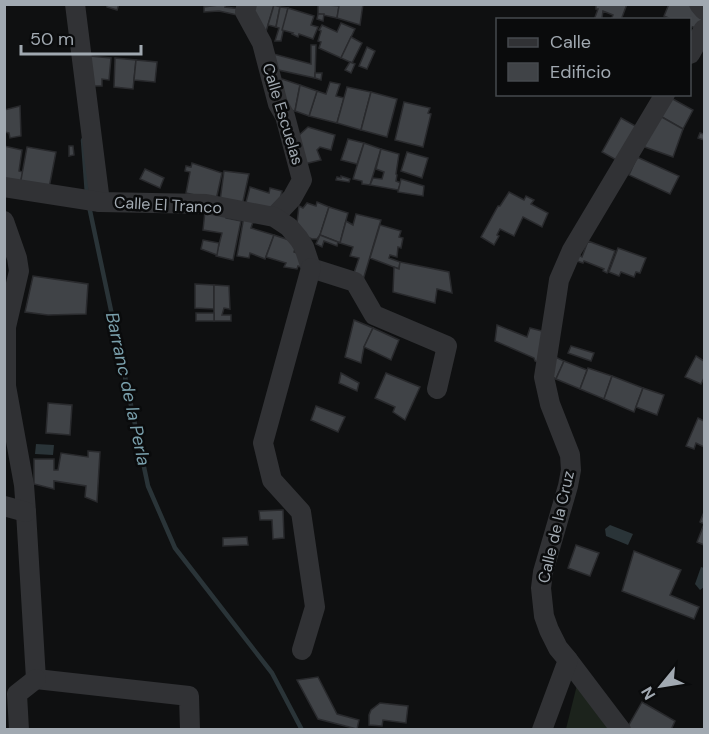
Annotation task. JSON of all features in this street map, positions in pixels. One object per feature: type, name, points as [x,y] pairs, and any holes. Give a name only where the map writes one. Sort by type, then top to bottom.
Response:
[{"type":"street","points":[[75,4],[100,202]]},
{"type":"street","name":"Calle Escuelas","points":[[246,4],[245,12],[262,43],[302,180],[292,198],[274,217]]},
{"type":"street","points":[[699,4],[705,10]]},
{"type":"street","points":[[691,52],[705,29]]},
{"type":"street","name":"Calle de la Cruz","points":[[621,729],[558,648],[544,616],[541,588],[543,572],[571,470],[570,455],[550,404],[544,378],[559,280],[572,250],[664,96]]},
{"type":"street","name":"Calle El Tranco","points":[[4,188],[100,202],[206,204],[274,217],[299,239],[311,268]]},
{"type":"street","points":[[4,220],[19,271],[6,327],[6,386],[24,485],[36,679]]},
{"type":"street","points":[[302,650],[315,607],[301,512],[272,480],[263,443],[311,268],[355,282],[374,315],[447,346],[437,389]]},
{"type":"street","points":[[4,506],[26,512]]},
{"type":"street","points":[[542,729],[568,660]]},
{"type":"street","points":[[19,729],[17,693],[36,679],[189,696],[190,729]]},
{"type":"shaded area","points":[[36,444],[54,445],[53,455],[35,454]]},
{"type":"shaded area","points":[[610,525],[633,534],[628,545],[606,536],[605,529]]},
{"type":"shaded area","points":[[701,567],[704,568],[704,587],[700,590],[695,584]]},
{"type":"shaded area","points":[[582,665],[622,729],[566,729]]},
{"type":"building","points":[[107,4],[119,4],[117,10],[107,7]]},
{"type":"building","points":[[226,4],[225,7],[241,9],[242,16],[219,11],[204,12],[204,7]]},
{"type":"building","points":[[250,4],[274,5],[265,35]]},
{"type":"building","points":[[318,4],[339,6],[337,18],[318,14]]},
{"type":"building","points":[[335,4],[363,4],[360,25],[337,18],[339,6]]},
{"type":"building","points":[[596,4],[627,4],[622,18],[612,18],[613,15],[603,11],[602,18],[595,18],[598,9],[596,9]]},
{"type":"building","points":[[669,4],[690,4],[703,18],[698,29],[691,26],[691,18],[664,16]]},
{"type":"building","points":[[274,5],[280,7],[276,27],[268,25]]},
{"type":"building","points":[[280,7],[288,8],[281,41],[275,41],[279,28],[276,27]]},
{"type":"building","points":[[288,8],[314,16],[311,25],[318,27],[313,39],[299,34],[298,37],[282,30]]},
{"type":"building","points":[[318,14],[324,14],[323,21],[317,19]]},
{"type":"building","points":[[341,23],[355,29],[341,58],[319,48],[321,42],[318,41],[322,25],[337,32]]},
{"type":"building","points":[[351,37],[362,43],[352,63],[341,58]]},
{"type":"building","points":[[311,45],[316,45],[315,78],[274,69],[270,53],[311,64]]},
{"type":"building","points":[[367,47],[375,51],[367,69],[359,66]]},
{"type":"building","points":[[90,56],[111,58],[109,80],[102,79],[102,86],[89,86]]},
{"type":"building","points":[[115,58],[136,60],[133,89],[114,87]]},
{"type":"building","points":[[136,60],[157,62],[155,82],[134,80]]},
{"type":"building","points":[[350,62],[355,64],[351,73],[345,70]]},
{"type":"building","points":[[315,73],[322,73],[321,80],[315,78]]},
{"type":"building","points":[[282,79],[300,85],[295,111],[284,109],[277,81]]},
{"type":"building","points":[[330,82],[340,84],[336,96],[344,98],[337,123],[309,116],[317,91],[326,94]]},
{"type":"building","points":[[300,85],[317,91],[309,116],[295,111]]},
{"type":"building","points":[[347,87],[371,92],[361,130],[337,123]]},
{"type":"building","points":[[371,92],[397,99],[387,137],[361,130]]},
{"type":"building","points":[[671,98],[693,110],[683,129],[660,116]]},
{"type":"building","points":[[404,102],[430,108],[428,113],[431,114],[423,147],[395,140]]},
{"type":"building","points":[[20,106],[21,136],[10,138],[9,133],[4,132],[4,110]]},
{"type":"building","points":[[660,116],[683,129],[673,157],[642,146]]},
{"type":"building","points":[[621,118],[639,128],[620,162],[602,152]]},
{"type":"building","points":[[308,127],[335,135],[331,150],[320,147],[317,150],[321,160],[304,164],[297,137]]},
{"type":"building","points":[[700,133],[704,134],[704,140],[698,138]]},
{"type":"building","points":[[348,139],[364,143],[357,164],[341,160]]},
{"type":"building","points":[[364,143],[381,149],[370,185],[353,179]]},
{"type":"building","points":[[4,146],[22,150],[19,171],[23,172],[20,185],[4,181]]},
{"type":"building","points":[[69,146],[73,146],[74,155],[69,156]]},
{"type":"building","points":[[27,147],[56,152],[49,188],[20,185]]},
{"type":"building","points":[[381,149],[399,154],[396,181],[401,183],[398,190],[370,185],[373,178],[382,179],[384,172],[376,169]]},
{"type":"building","points":[[407,152],[428,158],[422,178],[401,171]]},
{"type":"building","points":[[637,157],[679,176],[670,194],[629,175]]},
{"type":"building","points":[[192,163],[222,173],[216,200],[186,193],[190,172],[185,171],[186,166],[191,167]]},
{"type":"building","points":[[145,169],[164,178],[160,188],[140,179]]},
{"type":"building","points":[[224,171],[249,174],[242,206],[220,201]]},
{"type":"building","points":[[341,176],[350,179],[349,182],[336,180]]},
{"type":"building","points":[[401,179],[424,186],[423,196],[398,192]]},
{"type":"building","points":[[250,187],[269,193],[270,188],[282,191],[279,204],[269,212],[245,206]]},
{"type":"building","points":[[509,192],[524,200],[526,196],[534,200],[531,204],[548,213],[542,227],[523,217],[514,236],[500,229],[494,245],[481,237],[498,206]]},
{"type":"building","points":[[317,202],[329,207],[320,235],[317,239],[312,239],[296,232],[299,206],[303,208],[307,203],[316,206]]},
{"type":"building","points":[[329,207],[348,213],[340,243],[320,235]]},
{"type":"building","points":[[205,211],[227,214],[226,218],[241,221],[233,260],[216,256],[222,233],[203,230]]},
{"type":"building","points":[[356,214],[381,220],[363,280],[353,276],[359,258],[350,256],[353,247],[340,243],[346,221],[353,225]]},
{"type":"building","points":[[244,216],[254,219],[251,228],[274,235],[265,259],[250,253],[249,258],[237,256]]},
{"type":"building","points":[[380,225],[401,231],[399,237],[403,238],[401,248],[398,247],[397,257],[390,255],[389,258],[400,262],[399,269],[370,258]]},
{"type":"building","points":[[274,235],[292,241],[296,245],[294,252],[300,254],[304,268],[284,267],[286,263],[266,257]]},
{"type":"building","points":[[320,235],[338,242],[337,246],[324,241],[322,247],[316,244]]},
{"type":"building","points":[[203,240],[219,243],[217,255],[201,249]]},
{"type":"building","points":[[588,241],[615,251],[607,273],[603,271],[604,269],[584,261],[583,263],[574,260],[577,254],[582,257]]},
{"type":"building","points":[[618,248],[646,258],[640,273],[636,272],[634,277],[621,272],[619,276],[609,272]]},
{"type":"building","points":[[400,262],[449,272],[452,293],[437,289],[435,303],[393,292],[394,267],[399,269]]},
{"type":"building","points":[[33,276],[88,284],[86,314],[48,315],[25,312]]},
{"type":"building","points":[[195,284],[214,285],[214,309],[195,308]]},
{"type":"building","points":[[214,285],[229,286],[230,309],[224,308],[222,315],[231,315],[231,321],[214,321]]},
{"type":"building","points":[[196,313],[214,313],[214,321],[196,321]]},
{"type":"building","points":[[354,320],[373,328],[364,347],[361,363],[345,357]]},
{"type":"building","points":[[497,325],[527,337],[530,328],[546,332],[542,364],[534,358],[495,341]]},
{"type":"building","points":[[373,328],[399,340],[391,360],[364,347]]},
{"type":"building","points":[[571,346],[594,353],[591,361],[568,353]]},
{"type":"building","points":[[551,355],[564,361],[556,379],[547,374]]},
{"type":"building","points":[[696,356],[704,361],[704,378],[701,384],[685,377]]},
{"type":"building","points":[[564,361],[587,370],[580,389],[556,379]]},
{"type":"building","points":[[588,368],[612,376],[604,399],[580,389]]},
{"type":"building","points":[[341,373],[359,383],[357,391],[339,383]]},
{"type":"building","points":[[386,373],[420,387],[405,420],[393,412],[395,407],[375,398]]},
{"type":"building","points":[[612,376],[643,388],[634,412],[604,399]]},
{"type":"building","points":[[643,388],[664,395],[657,415],[636,407]]},
{"type":"building","points":[[48,403],[72,405],[70,435],[46,433]]},
{"type":"building","points":[[316,406],[345,417],[338,432],[311,420]]},
{"type":"building","points":[[698,418],[704,421],[704,447],[696,443],[694,449],[686,446]]},
{"type":"building","points":[[88,451],[100,452],[97,502],[85,497],[86,486],[54,481],[54,489],[34,484],[34,459],[54,459],[54,470],[58,470],[61,453],[88,457]]},
{"type":"building","points":[[283,510],[284,538],[273,539],[272,520],[260,520],[259,511]]},
{"type":"building","points":[[704,512],[704,524],[700,522]]},
{"type":"building","points":[[704,524],[704,545],[697,542]]},
{"type":"building","points":[[247,537],[248,545],[223,546],[223,538]]},
{"type":"building","points":[[576,545],[599,553],[590,576],[568,568]]},
{"type":"building","points":[[634,551],[681,570],[670,595],[699,607],[694,619],[622,591]]},
{"type":"building","points":[[318,677],[337,714],[359,720],[357,729],[318,719],[297,680]]},
{"type":"building","points":[[642,702],[675,721],[671,730],[626,730]]},
{"type":"building","points":[[380,703],[408,706],[406,723],[383,720],[382,726],[369,725],[371,710]]},
{"type":"waterway","name":"Barranc de la Perla","points":[[83,140],[87,194]]},
{"type":"waterway","name":"Barranc de la Perla","points":[[89,206],[148,486],[175,548],[272,673],[302,730]]}]
